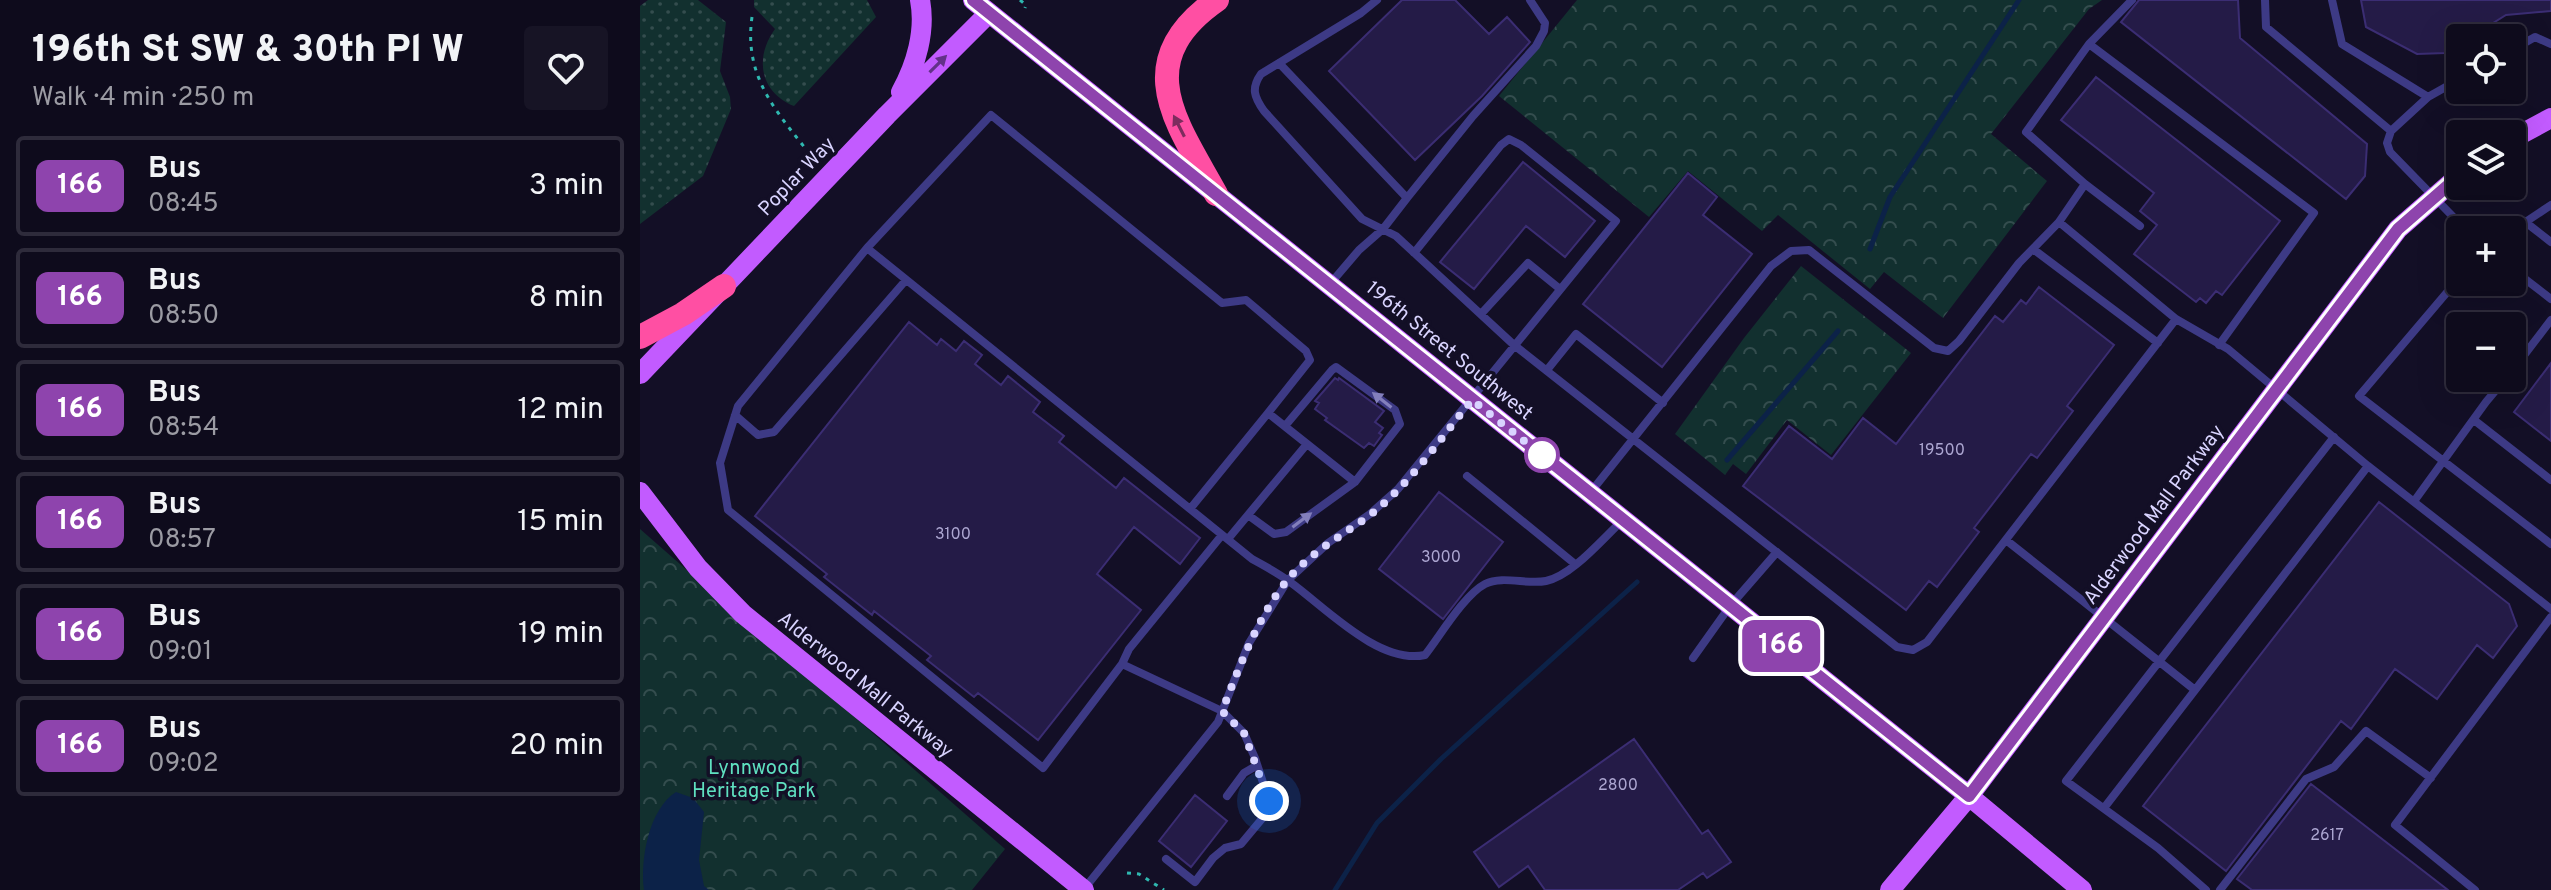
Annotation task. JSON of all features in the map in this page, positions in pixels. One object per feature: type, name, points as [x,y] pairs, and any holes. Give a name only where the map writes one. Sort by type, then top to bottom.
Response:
[{"type":"highway","points":[[1216,194],[1175,119],[1167,97],[1166,74],[1180,36],[1192,20],[1217,0]]},
{"type":"highway","points":[[640,337],[683,314],[724,286]]},
{"type":"main road","points":[[887,115],[910,75],[919,49],[920,0]]},
{"type":"main road","name":"Poplar Way","points":[[640,374],[887,115],[981,6]]},
{"type":"main road","name":"196th Street Southwest","points":[[981,6],[1969,796],[2082,890]]},
{"type":"main road","points":[[2526,131],[2551,118]]},
{"type":"main road","name":"Alderwood Mall Parkway","points":[[1890,890],[1969,796],[2398,229],[2446,186]]},
{"type":"main road","name":"Alderwood Mall Parkway","points":[[640,492],[698,568],[743,614],[1084,890]]},
{"type":"lane","points":[[1377,0],[1261,74],[1254,84],[1255,99],[1362,219],[1396,236],[1514,345],[1897,647],[1913,650],[1927,642],[2176,319]]},
{"type":"lane","points":[[1329,284],[1359,250],[1383,229],[1473,116],[1539,42],[1545,23],[1530,0]]},
{"type":"lane","points":[[2132,0],[2089,44],[2026,132],[2085,184],[2140,226]]},
{"type":"lane","points":[[2265,0],[2266,27],[2391,131]]},
{"type":"lane","points":[[2332,0],[2342,44],[2428,97]]},
{"type":"lane","points":[[2526,42],[2535,37],[2551,43]]},
{"type":"lane","points":[[2089,44],[2314,213],[2219,345]]},
{"type":"lane","points":[[1279,63],[1407,198]]},
{"type":"lane","points":[[2446,87],[2428,97],[2391,131],[2387,143],[2390,152],[2452,216]]},
{"type":"lane","points":[[1190,509],[1310,360],[1306,351],[1246,300],[1222,303],[991,115],[867,248],[738,406],[720,463],[728,510],[1043,768],[1122,664],[1129,649],[1307,444]]},
{"type":"lane","points":[[1084,890],[1218,722],[1249,643],[1288,580],[1328,543],[1370,514],[1398,489],[1616,221],[1521,145],[1509,139],[1414,253]]},
{"type":"lane","points":[[1590,493],[1771,266],[1791,251],[1809,250],[1934,348],[1948,351],[2059,222],[2085,184]]},
{"type":"lane","points":[[2526,220],[2551,205]]},
{"type":"lane","points":[[2059,222],[2176,319],[2219,345],[2277,388],[2368,466],[2551,609]]},
{"type":"lane","points":[[2526,223],[2551,242]]},
{"type":"lane","points":[[867,248],[1252,559],[1288,580],[1375,646],[1408,657],[1425,655],[1467,600],[1482,586],[1504,581],[1543,582],[1554,579],[1623,520]]},
{"type":"lane","points":[[2033,249],[2158,343]]},
{"type":"lane","points":[[1481,314],[1528,263],[1560,289]]},
{"type":"lane","points":[[735,415],[758,435],[774,432],[906,280]]},
{"type":"lane","points":[[2526,280],[2551,299]]},
{"type":"lane","points":[[2446,293],[2359,396],[2551,544]]},
{"type":"lane","points":[[2526,353],[2551,320]]},
{"type":"lane","points":[[1547,370],[1576,334],[1663,403]]},
{"type":"lane","points":[[1248,515],[1274,534],[1286,532],[1355,482],[1400,424],[1395,410],[1336,367],[1285,426]]},
{"type":"lane","points":[[2415,500],[2495,392]]},
{"type":"lane","points":[[1268,413],[1355,482]]},
{"type":"lane","points":[[2474,420],[2551,480]]},
{"type":"lane","points":[[2202,889],[2158,848],[2066,781],[2334,437]]},
{"type":"lane","points":[[2104,808],[2368,466]]},
{"type":"lane","points":[[1467,476],[1575,564]]},
{"type":"lane","points":[[2006,540],[2195,690]]},
{"type":"lane","points":[[1693,658],[1730,606],[1777,552]]},
{"type":"lane","points":[[2475,890],[2395,825],[2551,617]]},
{"type":"lane","points":[[1122,664],[1222,711],[1244,733],[1269,801],[1266,814],[1241,844],[1225,848],[1195,882],[1166,859]]},
{"type":"lane","points":[[2220,890],[2306,779],[2334,767],[2366,731],[2431,778]]},
{"type":"lane","points":[[1227,796],[1244,773],[1256,766]]},
{"type":"path","points":[[1020,0],[1026,5],[1025,8]]},
{"type":"path","points":[[752,17],[748,41],[760,82],[776,110],[828,177]]},
{"type":"path","points":[[1127,873],[1139,874],[1164,890]]},
{"type":"green space","points":[[648,0],[698,0],[726,22],[720,71],[731,109],[703,176],[640,224],[640,6]]},
{"type":"green space","points":[[754,0],[867,0],[876,17],[794,106],[774,92],[764,73],[764,51],[775,29],[754,7]]},
{"type":"green space","points":[[1577,0],[2102,0],[2089,9],[1991,134],[2047,181],[1943,318],[1884,272],[1870,289],[1778,215],[1762,231],[1688,171],[1649,217],[1499,96]]},
{"type":"green space","points":[[1801,266],[1911,353],[1831,455],[1787,420],[1746,474],[1733,464],[1725,475],[1675,434]]},
{"type":"green space","name":"Lynnwood Heritage Park","points":[[640,529],[1005,849],[972,890],[640,890]]},
{"type":"water","points":[[676,792],[693,798],[704,812],[699,860],[704,886],[709,890],[644,890],[648,836],[659,810]]},
{"type":"building","points":[[1402,0],[1455,0],[1489,34],[1507,17],[1530,42],[1482,96],[1415,160],[1329,71]]},
{"type":"building","points":[[2139,0],[2238,0],[2240,38],[2367,144],[2365,176],[2346,199],[2121,22]]},
{"type":"building","points":[[2361,0],[2551,0],[2551,11],[2506,15],[2492,24],[2446,24],[2445,53],[2417,54],[2366,27]]},
{"type":"building","points":[[2096,77],[2280,221],[2222,295],[2216,291],[2206,303],[2200,298],[2196,302],[2134,254],[2157,225],[2140,211],[2154,193],[2061,120]]},
{"type":"building","points":[[1523,162],[1595,221],[1565,257],[1526,226],[1474,289],[1440,262]]},
{"type":"building","points":[[1688,173],[1717,197],[1703,215],[1752,254],[1662,367],[1583,304]]},
{"type":"building","points":[[2039,287],[2114,345],[2067,406],[2073,411],[2037,458],[2031,454],[1974,528],[1979,532],[1937,587],[1929,581],[1906,610],[1743,486],[1789,426],[1832,459],[1863,418],[1896,444],[1995,316],[2003,322],[2021,300],[2026,304]]},
{"type":"building","points":[[909,322],[937,345],[941,339],[956,351],[964,341],[982,355],[975,364],[1001,385],[1008,376],[1040,402],[1033,412],[1064,436],[1059,442],[1116,488],[1124,478],[1200,538],[1180,564],[1134,527],[1097,574],[1141,610],[1038,740],[978,693],[974,697],[927,660],[931,656],[824,577],[827,574],[755,516]]},
{"type":"building","points":[[2551,363],[2551,441],[2514,412]]},
{"type":"building","points":[[1335,378],[1384,411],[1375,422],[1383,428],[1374,446],[1369,443],[1364,448],[1315,409],[1319,403],[1315,401]]},
{"type":"building","points":[[1439,492],[1503,542],[1443,619],[1379,569]]},
{"type":"building","points":[[2379,502],[2509,604],[2517,626],[2493,658],[2477,645],[2437,699],[2395,669],[2351,729],[2341,721],[2226,871],[2143,806]]},
{"type":"building","points":[[1634,739],[1702,834],[1708,830],[1731,862],[1707,878],[1703,873],[1678,890],[1545,890],[1528,866],[1499,887],[1474,852]]},
{"type":"building","points":[[2311,784],[2448,890],[2252,890],[2237,879]]},
{"type":"building","points":[[1195,795],[1227,821],[1191,867],[1159,841]]},
{"type":"waterway","points":[[1870,249],[1890,197],[2019,0]]},
{"type":"waterway","points":[[1727,460],[1838,331]]},
{"type":"waterway","points":[[1335,890],[1377,823],[1441,759],[1637,582]]},
{"type":"bus line","name":"166","points":[[973,0],[1969,796],[2398,229],[2446,186]]},
{"type":"route","points":[[1269,801],[1244,733],[1222,711],[1249,643],[1288,580],[1328,543],[1370,514],[1398,489],[1472,400],[1551,462],[1542,455]]}]
